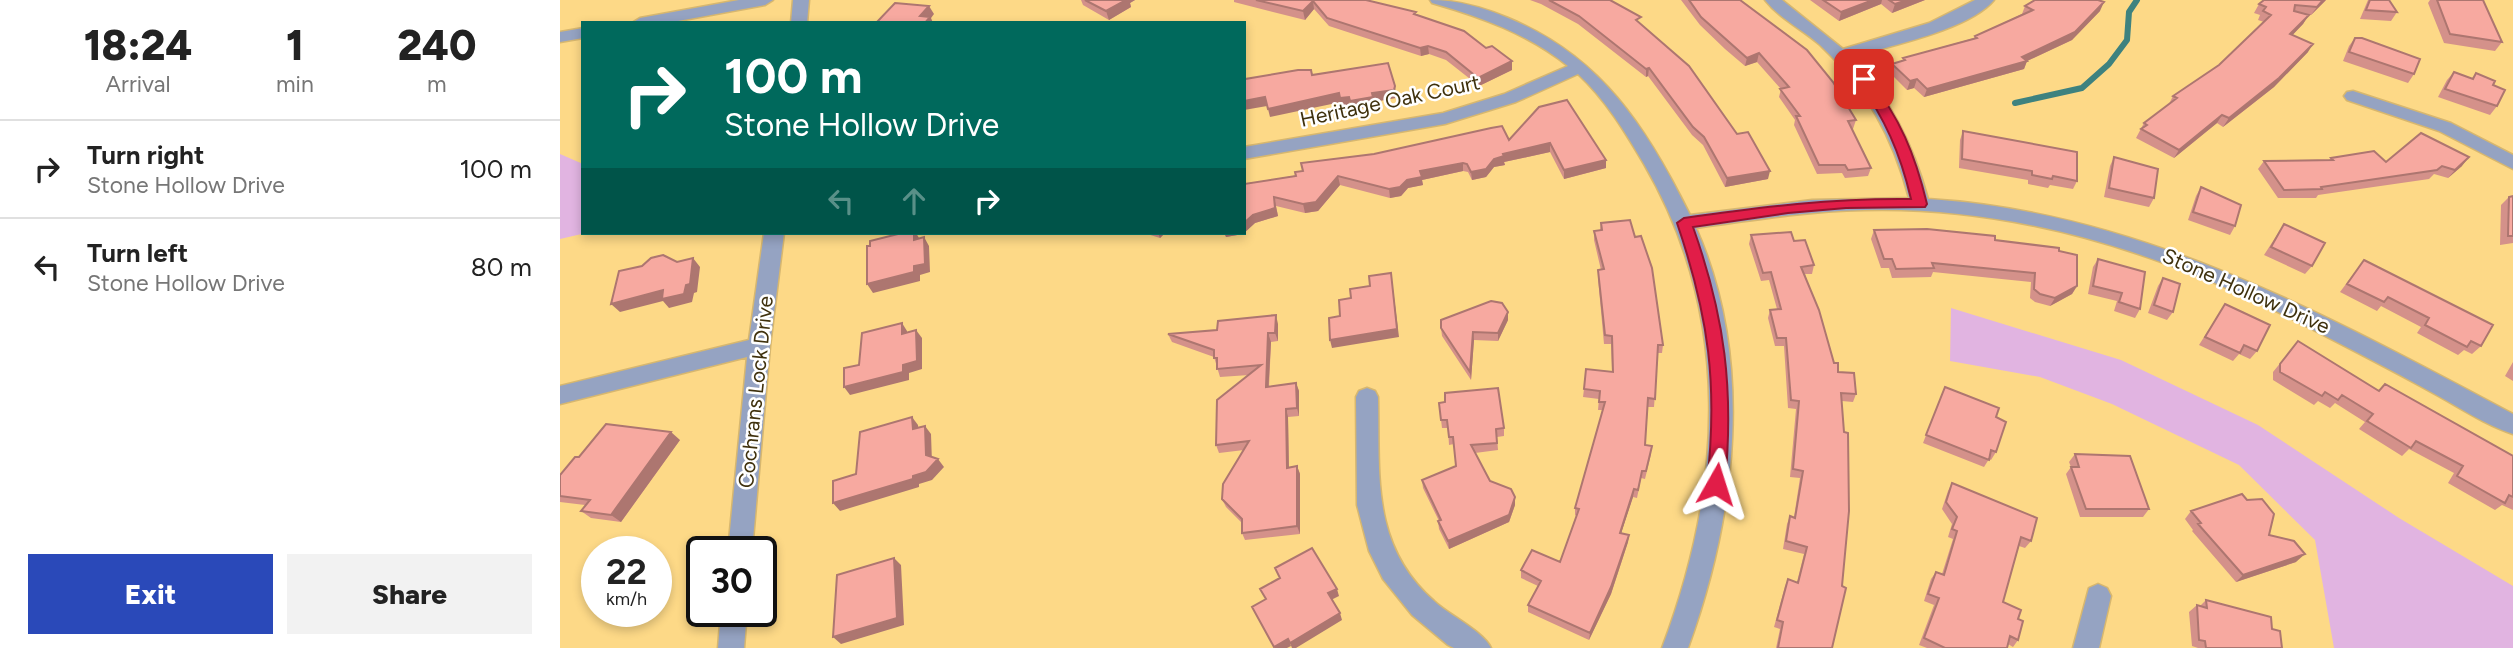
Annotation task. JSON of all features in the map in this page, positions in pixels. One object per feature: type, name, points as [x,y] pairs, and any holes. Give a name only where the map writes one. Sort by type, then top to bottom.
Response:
[{"type":"street","points":[[651,21],[765,0]]},
{"type":"street","points":[[799,21],[800,0]]},
{"type":"street","points":[[1438,0],[1501,20],[1528,33],[1580,67],[1606,92],[1624,115],[1666,186],[1684,223],[1703,278],[1714,324],[1720,381],[1720,441],[1714,505],[1699,576],[1675,648]]},
{"type":"street","points":[[1773,0],[1841,55],[1882,104],[1909,158],[1920,204]]},
{"type":"street","points":[[1841,55],[1930,28],[1955,18],[1986,0]]},
{"type":"street","points":[[560,37],[581,33]]},
{"type":"street","name":"Heritage Oak Court","points":[[1246,153],[1445,118],[1510,97],[1580,67]]},
{"type":"street","points":[[2353,96],[2445,127],[2513,163]]},
{"type":"street","name":"Stone Hollow Drive","points":[[1684,223],[1788,208],[1846,203],[1920,204],[1987,211],[2080,229],[2212,272],[2325,324],[2513,425]]},
{"type":"street","name":"Cochrans Lock Drive","points":[[741,536],[759,346],[774,235]]},
{"type":"street","points":[[560,395],[759,346]]},
{"type":"street","points":[[1367,397],[1369,504],[1375,536],[1390,569],[1412,599],[1440,625],[1478,648]]},
{"type":"street","points":[[2086,648],[2098,596]]},
{"type":"street","points":[[731,648],[733,627]]},
{"type":"shaded area","points":[[560,154],[581,163],[581,234],[560,239]]},
{"type":"shaded area","points":[[1951,308],[2121,360],[2258,425],[2399,518],[2513,586],[2513,648],[2334,648],[2315,540],[2239,465],[2112,404],[2040,377],[1950,361]]},
{"type":"building","points":[[1085,0],[1126,0],[1106,11]]},
{"type":"building","points":[[1256,0],[1366,0],[1416,12],[1414,14],[1464,31],[1486,48],[1492,46],[1512,61],[1478,78],[1446,52],[1428,46],[1420,48],[1327,18],[1313,1],[1303,11]]},
{"type":"building","points":[[1549,0],[1610,0],[1641,17],[1636,20],[1689,66],[1737,134],[1748,132],[1770,171],[1727,178],[1704,137],[1693,127],[1649,68],[1646,69],[1579,16]]},
{"type":"building","points":[[1689,0],[1740,0],[1807,50],[1833,82],[1856,120],[1848,121],[1871,168],[1848,170],[1845,165],[1819,165],[1796,116],[1800,116],[1780,89],[1789,87],[1759,53],[1747,58],[1701,17]]},
{"type":"building","points":[[1823,0],[1873,0],[1841,12]]},
{"type":"building","points":[[1889,0],[1907,0],[1895,4]]},
{"type":"building","points":[[2035,0],[2104,2],[2075,32],[2022,57],[2027,61],[1927,89],[1917,79],[1910,81],[1892,64],[1905,60],[1903,58],[1977,38],[1975,36],[2033,10],[2025,6]]},
{"type":"building","points":[[2264,0],[2323,0],[2317,7],[2295,5],[2294,11],[2309,15],[2290,34],[2313,44],[2279,78],[2229,118],[2222,115],[2179,150],[2141,129],[2147,125],[2144,123],[2177,98],[2173,96],[2219,65],[2271,15],[2263,11],[2266,7],[2259,4]]},
{"type":"building","points":[[2370,0],[2389,0],[2397,12],[2366,10]]},
{"type":"building","points":[[2437,0],[2483,0],[2502,42],[2450,34]]},
{"type":"building","points":[[895,3],[929,6],[920,16],[930,17],[927,21],[878,21]]},
{"type":"building","points":[[2355,38],[2362,38],[2420,59],[2414,74],[2349,52]]},
{"type":"building","points":[[1388,63],[1395,86],[1394,90],[1372,93],[1373,97],[1350,101],[1349,97],[1340,98],[1339,93],[1268,109],[1265,97],[1246,101],[1246,79],[1298,70],[1311,70],[1312,75]]},
{"type":"building","points":[[2454,72],[2473,79],[2476,73],[2495,81],[2493,85],[2505,90],[2497,106],[2445,89]]},
{"type":"building","points":[[1567,100],[1606,160],[1564,170],[1550,143],[1503,154],[1504,156],[1494,159],[1486,169],[1471,172],[1467,164],[1463,163],[1420,171],[1422,177],[1407,180],[1400,187],[1389,189],[1338,176],[1316,202],[1303,204],[1274,197],[1275,208],[1253,215],[1246,221],[1246,184],[1296,176],[1295,172],[1303,171],[1301,163],[1374,154],[1502,126],[1509,140],[1539,107]]},
{"type":"building","points":[[1963,131],[2077,152],[2077,181],[2053,176],[2052,179],[2032,175],[2032,171],[1962,159]]},
{"type":"building","points":[[2421,133],[2469,157],[2455,170],[2442,166],[2437,170],[2321,187],[2322,189],[2284,190],[2264,161],[2333,160],[2331,158],[2374,151],[2386,162]]},
{"type":"building","points":[[2114,157],[2158,169],[2154,198],[2109,188]]},
{"type":"building","points":[[2201,187],[2241,205],[2235,226],[2193,212]]},
{"type":"building","points":[[2513,196],[2513,236],[2508,236],[2509,197]]},
{"type":"building","points":[[1630,220],[1635,237],[1641,236],[1652,268],[1663,345],[1658,345],[1655,399],[1648,398],[1645,445],[1652,446],[1646,471],[1642,471],[1638,490],[1634,489],[1620,533],[1629,535],[1611,587],[1590,633],[1528,605],[1541,581],[1521,570],[1532,550],[1560,562],[1579,509],[1575,508],[1605,402],[1599,402],[1600,391],[1584,389],[1586,369],[1613,372],[1612,336],[1605,335],[1598,270],[1604,269],[1594,231],[1602,230],[1601,223]]},
{"type":"building","points":[[2284,224],[2325,243],[2312,266],[2271,247]]},
{"type":"building","points":[[1927,229],[1995,236],[1995,240],[2059,248],[2059,251],[2077,255],[2077,286],[2055,298],[2040,294],[2034,289],[2035,273],[1932,263],[1934,268],[1896,269],[1892,259],[1884,259],[1874,230]]},
{"type":"building","points":[[1791,232],[1794,241],[1805,240],[1814,265],[1801,267],[1819,310],[1834,363],[1838,363],[1838,372],[1854,373],[1856,394],[1841,393],[1844,432],[1848,433],[1849,511],[1842,586],[1846,588],[1832,648],[1778,648],[1783,622],[1777,620],[1788,579],[1798,583],[1807,547],[1786,541],[1790,516],[1795,518],[1803,471],[1793,469],[1799,401],[1791,400],[1786,338],[1777,338],[1770,310],[1781,309],[1771,272],[1763,273],[1751,235]]},
{"type":"building","points":[[894,235],[914,235],[914,240],[924,237],[925,264],[914,266],[914,272],[867,284],[867,246],[870,246],[870,241]]},
{"type":"building","points":[[663,255],[677,262],[693,258],[690,284],[686,285],[684,294],[662,299],[663,290],[611,304],[619,271],[642,266],[651,258]]},
{"type":"building","points":[[2098,259],[2145,272],[2140,309],[2119,302],[2122,293],[2093,286]]},
{"type":"building","points":[[2364,260],[2493,325],[2481,346],[2471,341],[2467,347],[2425,325],[2429,318],[2388,297],[2384,302],[2347,284]]},
{"type":"building","points":[[1391,273],[1397,329],[1330,340],[1329,318],[1340,316],[1339,300],[1351,298],[1350,289],[1370,286],[1369,276]]},
{"type":"building","points":[[2163,278],[2180,284],[2173,312],[2154,305]]},
{"type":"building","points":[[1491,301],[1502,303],[1508,312],[1498,333],[1473,332],[1470,372],[1441,328],[1441,320]]},
{"type":"building","points":[[2225,304],[2270,325],[2257,351],[2244,345],[2240,353],[2205,337]]},
{"type":"building","points":[[1276,315],[1275,333],[1268,333],[1266,387],[1296,383],[1297,408],[1286,409],[1287,468],[1297,466],[1297,526],[1242,533],[1242,519],[1222,499],[1223,484],[1249,441],[1216,445],[1217,400],[1261,365],[1217,369],[1214,350],[1168,334],[1217,330],[1218,321]]},
{"type":"building","points":[[902,323],[902,334],[916,330],[917,361],[903,365],[903,372],[844,387],[844,368],[859,365],[862,333]]},
{"type":"building","points":[[2298,341],[2379,391],[2385,384],[2513,456],[2513,497],[2509,495],[2505,503],[2457,476],[2463,466],[2416,441],[2411,448],[2367,421],[2373,414],[2342,395],[2338,400],[2325,392],[2322,396],[2280,372],[2280,364]]},
{"type":"building","points":[[1945,387],[1999,408],[1996,417],[2006,422],[1996,452],[1991,450],[1989,460],[1926,435]]},
{"type":"building","points":[[1498,388],[1504,428],[1496,429],[1497,443],[1471,445],[1490,481],[1511,489],[1515,497],[1509,515],[1448,541],[1422,480],[1456,466],[1453,437],[1449,437],[1447,420],[1441,420],[1439,403],[1445,402],[1445,393]]},
{"type":"building","points":[[912,417],[913,429],[925,426],[926,455],[938,459],[926,472],[913,476],[913,479],[833,503],[833,481],[856,474],[860,432]]},
{"type":"building","points":[[606,424],[671,432],[611,515],[581,511],[590,500],[560,496],[560,475]]},
{"type":"building","points":[[2075,454],[2130,456],[2149,509],[2086,509],[2071,467],[2079,467]]},
{"type":"building","points":[[1952,483],[2037,518],[2031,541],[2021,537],[2003,602],[2021,610],[2018,619],[2023,621],[2018,640],[2010,636],[2007,648],[1945,648],[1924,638],[1939,598],[1928,594],[1936,572],[1944,575],[1957,531],[1952,529],[1957,517],[1946,502]]},
{"type":"building","points":[[2242,494],[2247,500],[2262,499],[2274,514],[2269,535],[2294,541],[2305,554],[2243,575],[2198,524],[2201,523],[2191,511]]},
{"type":"building","points":[[1312,548],[1337,589],[1328,593],[1340,613],[1290,643],[1288,639],[1274,647],[1252,607],[1266,599],[1260,589],[1280,578],[1275,568]]},
{"type":"building","points":[[894,558],[897,618],[833,637],[837,575]]},
{"type":"building","points":[[2206,600],[2271,617],[2272,629],[2280,631],[2282,648],[2206,648],[2205,641],[2199,640],[2197,605],[2207,608]]},
{"type":"waterway","points":[[2015,103],[2082,88],[2109,64],[2127,40],[2129,12],[2137,0]]},
{"type":"route","points":[[1716,484],[1720,441],[1720,381],[1714,324],[1703,278],[1684,223],[1788,208],[1846,203],[1920,204],[1909,158],[1882,104],[1864,79]]}]
